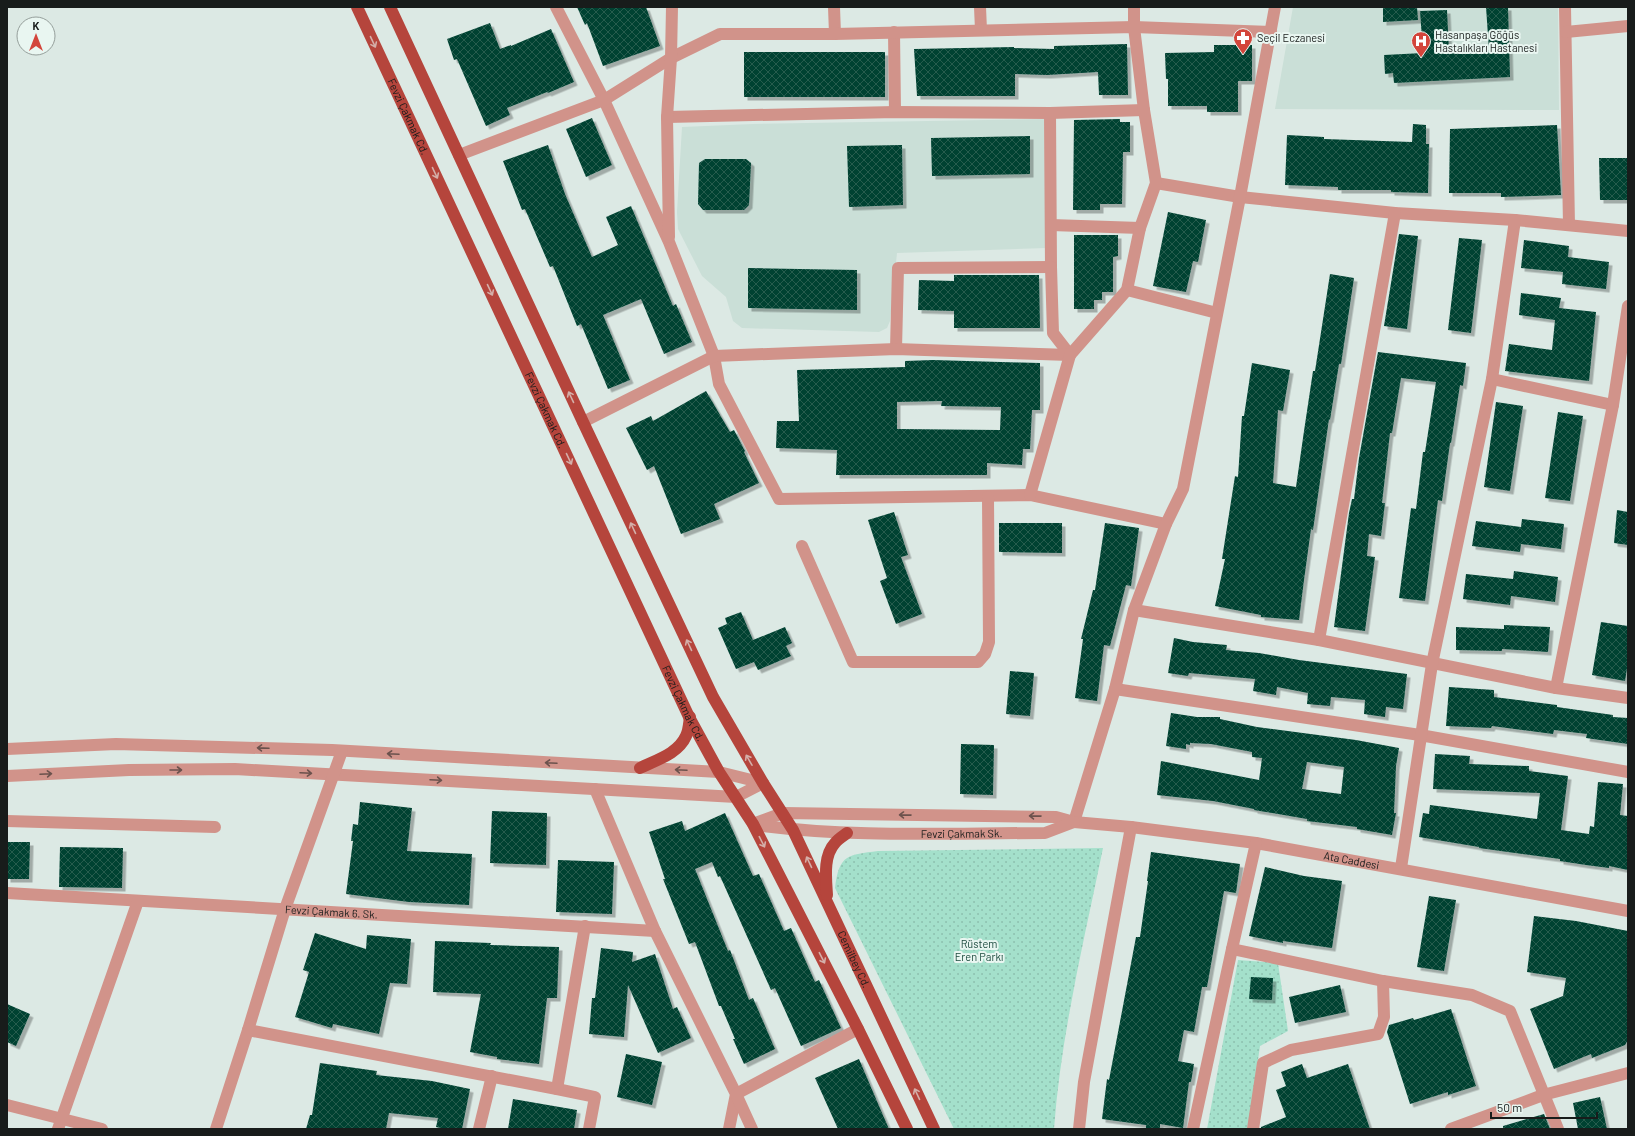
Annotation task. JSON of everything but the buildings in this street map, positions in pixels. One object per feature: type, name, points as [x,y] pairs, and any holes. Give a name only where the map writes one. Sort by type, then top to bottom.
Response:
[{"type":"main road","name":"Fevzi Çakmak Cd.","points":[[357,7],[690,717],[720,772],[753,824]]},
{"type":"main road","points":[[390,7],[713,697],[763,783]]},
{"type":"main road","points":[[640,768],[669,754],[680,745],[687,735],[690,717]]},
{"type":"main road","name":"Cemilbey Cd.","points":[[763,783],[793,830],[934,1129]]},
{"type":"main road","points":[[753,824],[858,1029],[907,1129]]},
{"type":"main road","points":[[828,902],[826,876],[828,855],[835,842],[847,833]]},
{"type":"street","points":[[556,7],[604,100],[669,242],[714,356],[719,384],[779,499],[988,497],[1030,495],[1166,524]]},
{"type":"street","points":[[669,242],[667,117],[671,58],[672,7]]},
{"type":"street","points":[[834,7],[834,34]]},
{"type":"street","points":[[980,7],[981,30]]},
{"type":"street","points":[[1030,495],[1070,356],[1127,290],[1140,228],[1156,183],[1144,110],[1134,27],[1134,7]]},
{"type":"street","points":[[1074,822],[1115,689],[1134,610],[1166,524],[1183,489],[1240,197],[1275,7]]},
{"type":"street","points":[[1565,7],[1569,225]]},
{"type":"street","points":[[1566,32],[1628,26]]},
{"type":"street","points":[[459,155],[604,100],[671,58],[720,34],[834,34],[1134,27],[1270,32]]},
{"type":"street","points":[[894,32],[895,112]]},
{"type":"street","points":[[667,117],[895,112],[1050,113],[1144,110]]},
{"type":"street","points":[[1050,113],[1053,333],[1070,356]]},
{"type":"street","points":[[1156,183],[1240,197],[1395,213],[1515,220],[1628,231]]},
{"type":"street","points":[[1319,640],[1395,213]]},
{"type":"street","points":[[1401,868],[1432,664],[1492,379],[1515,220]]},
{"type":"street","points":[[1051,225],[1140,228]]},
{"type":"street","points":[[896,349],[898,268],[1051,267]]},
{"type":"street","points":[[1127,290],[1217,313]]},
{"type":"street","points":[[1556,688],[1612,405],[1628,306]]},
{"type":"street","points":[[583,422],[714,356],[896,349],[1070,356]]},
{"type":"street","points":[[1492,379],[1612,405]]},
{"type":"street","points":[[802,546],[853,662],[978,662],[985,654],[989,642],[988,497]]},
{"type":"street","points":[[1134,610],[1319,640],[1556,688],[1628,698]]},
{"type":"street","points":[[1115,689],[1420,735],[1628,772]]},
{"type":"street","points":[[7,749],[116,744],[342,751],[720,772],[763,783]]},
{"type":"street","points":[[216,1129],[285,909],[342,751]]},
{"type":"street","points":[[7,776],[136,770],[235,769],[736,797],[763,783]]},
{"type":"street","points":[[595,789],[655,930],[752,1129]]},
{"type":"street","points":[[753,824],[783,813]]},
{"type":"street","name":"Ata Caddesi","points":[[783,813],[1056,817],[1074,822],[1131,827],[1256,843],[1401,868],[1628,911]]},
{"type":"street","points":[[7,821],[215,827]]},
{"type":"street","name":"Fevzi Çakmak Sk.","points":[[753,824],[793,830],[847,833],[1045,833],[1074,822]]},
{"type":"street","points":[[1083,1128],[1084,1082],[1131,827]]},
{"type":"street","points":[[1194,1129],[1256,843]]},
{"type":"street","name":"Fevzi Çakmak 6. Sk.","points":[[8,896],[138,901],[655,930]]},
{"type":"street","points":[[59,1124],[138,901]]},
{"type":"street","points":[[557,1089],[585,926]]},
{"type":"street","points":[[1232,949],[1383,981],[1472,995],[1510,1011],[1558,1129]]},
{"type":"street","points":[[1253,1129],[1263,1063],[1291,1050],[1378,1034],[1384,1017],[1383,981]]},
{"type":"street","points":[[736,1094],[858,1029]]},
{"type":"street","points":[[248,1030],[595,1097],[589,1129]]},
{"type":"street","points":[[1451,1129],[1544,1095],[1628,1074]]},
{"type":"street","points":[[479,1129],[492,1076]]},
{"type":"street","points":[[729,1129],[736,1094]]},
{"type":"street","points":[[7,1105],[59,1124],[102,1129]]},
{"type":"shaded area","name":"Hasanpaşa Göğüs Hastalıkları Hastanesi","points":[[1293,7],[1558,7],[1559,110],[1275,109]]},
{"type":"shaded area","points":[[1046,119],[1046,248],[897,253],[890,321],[887,328],[879,332],[742,328],[733,321],[726,297],[702,276],[678,229],[677,212],[682,127],[753,124]]},
{"type":"green space","name":"Rüstem Eren Parkı","points":[[1103,848],[1068,1023],[1057,1093],[1054,1129],[954,1129],[835,888],[839,868],[842,862],[852,856],[878,851]]},
{"type":"green space","points":[[1238,960],[1278,963],[1288,1031],[1260,1046],[1248,1129],[1207,1129]]},
{"type":"place","name":"Seçil Eczanesi","points":[[1243,55]]},
{"type":"place","name":"Hasanpaşa Göğüs Hastalıkları Hastanesi","points":[[1421,58]]}]
